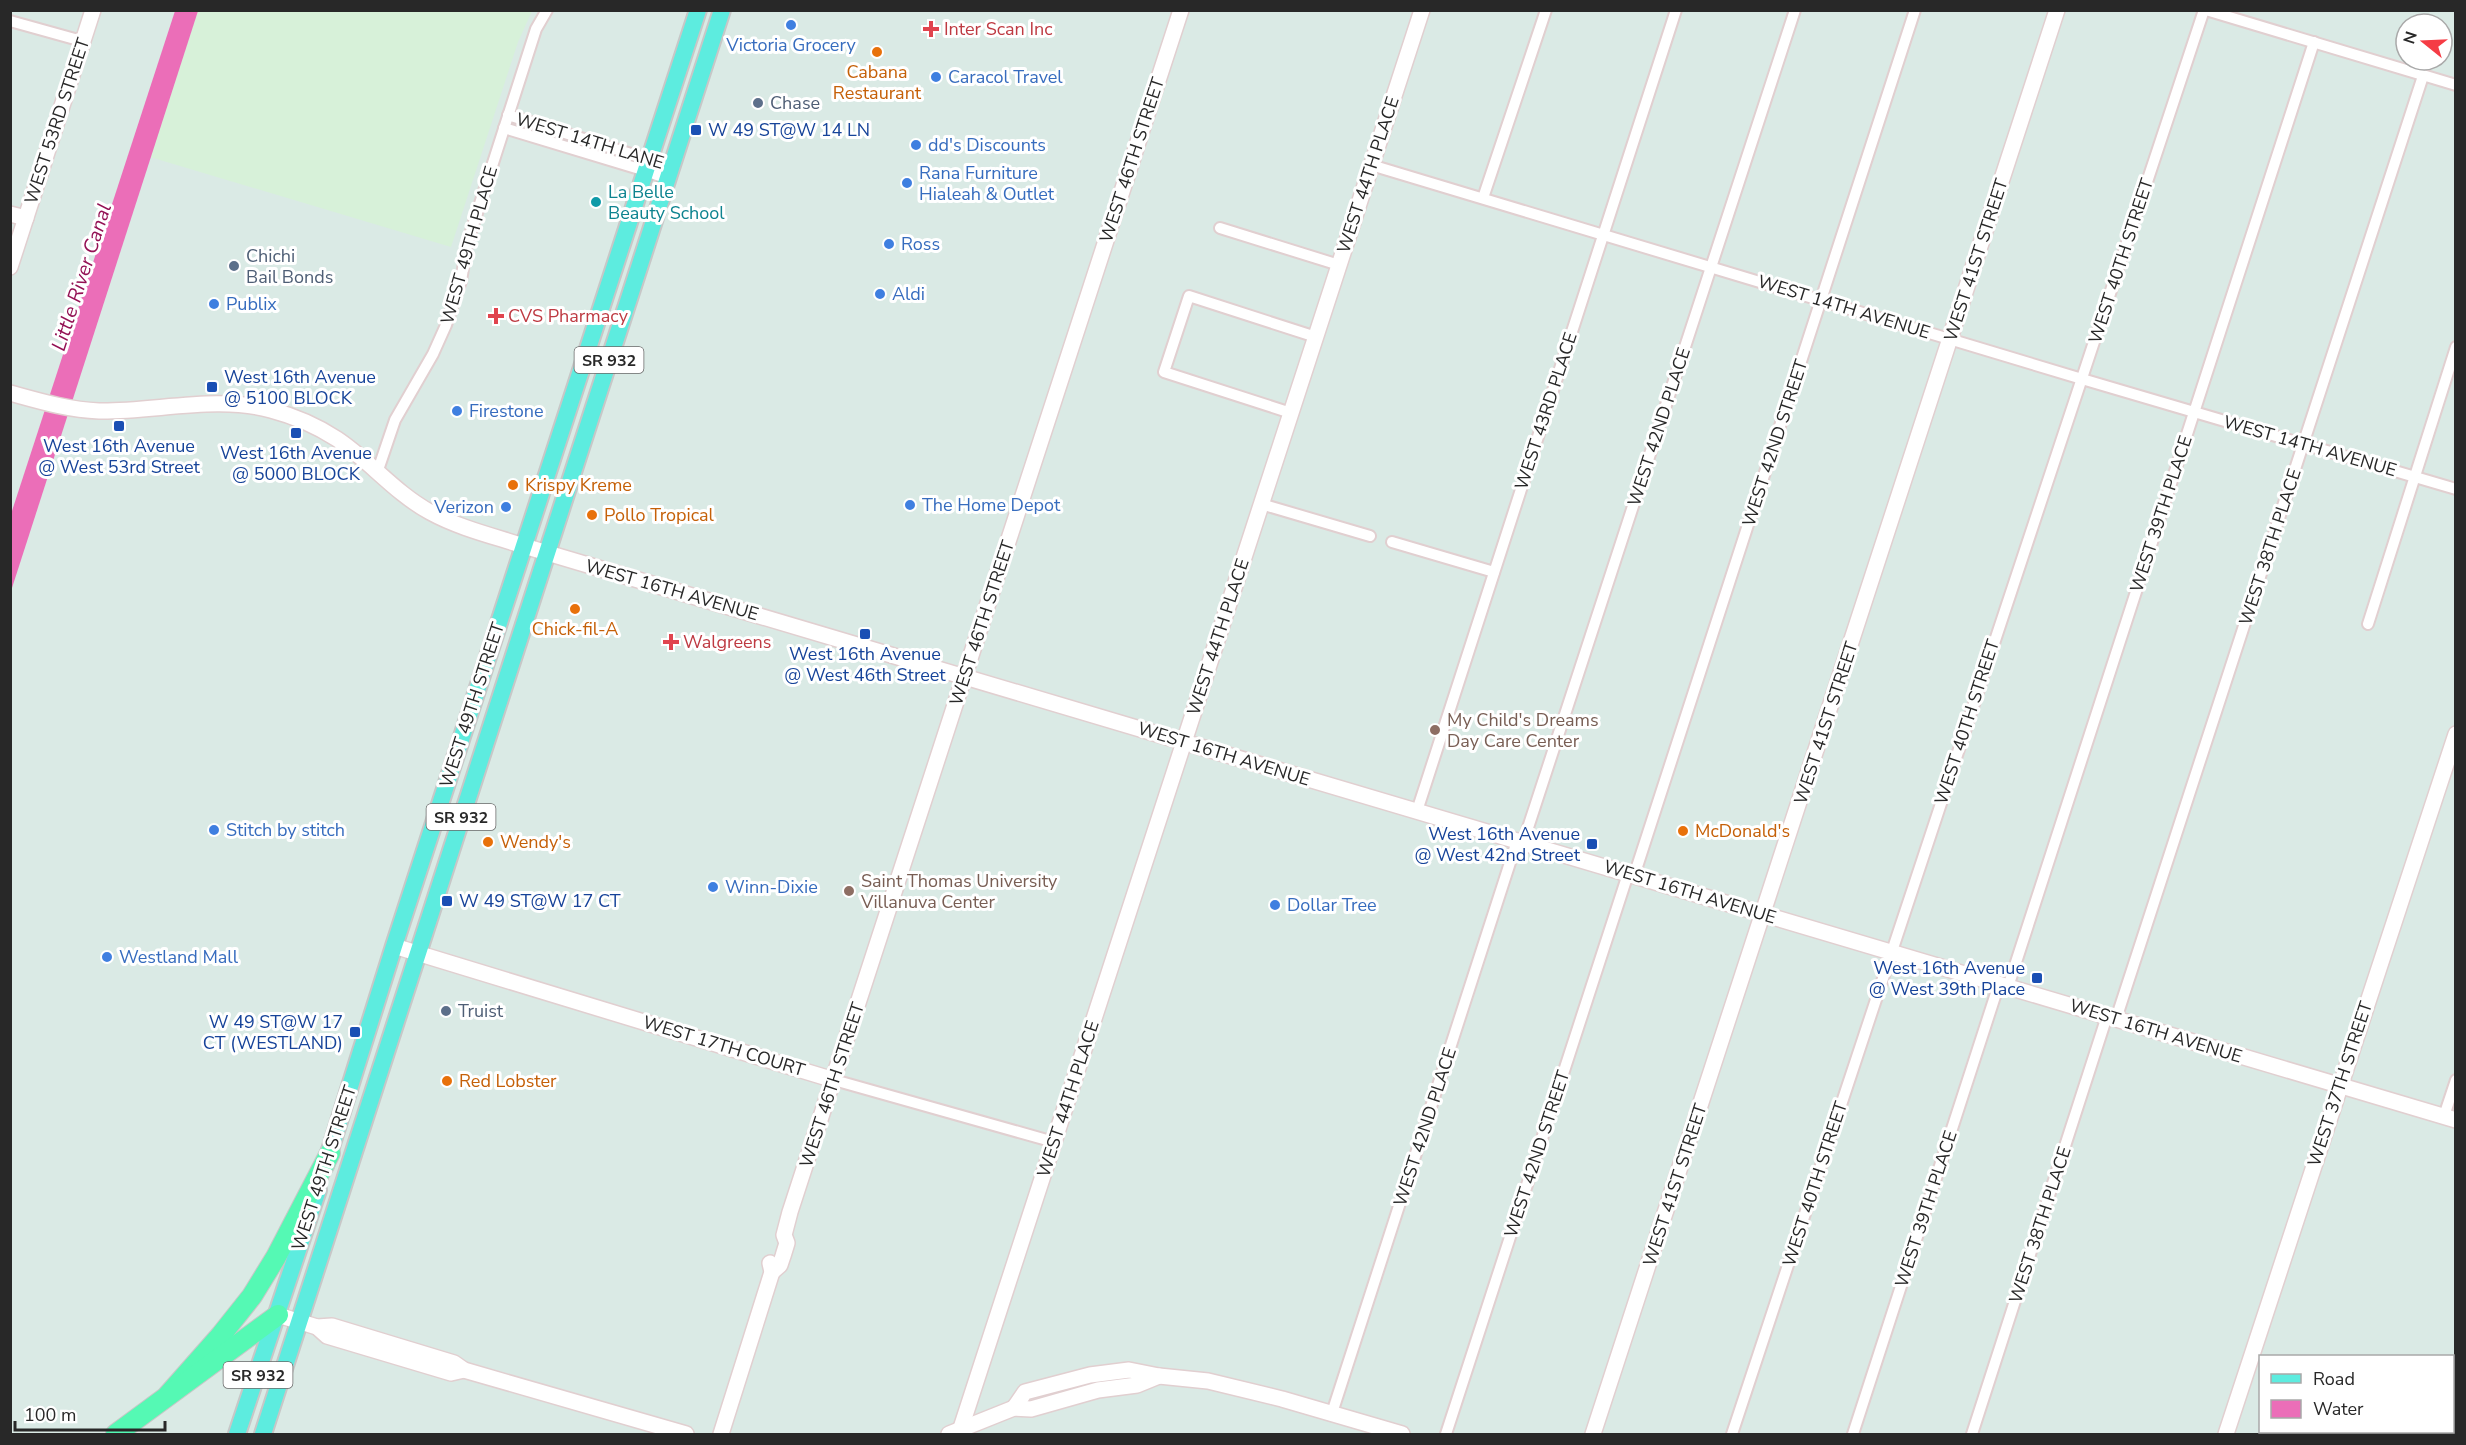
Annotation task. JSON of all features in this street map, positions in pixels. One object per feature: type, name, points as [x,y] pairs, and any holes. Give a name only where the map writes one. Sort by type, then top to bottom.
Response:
[{"type":"highway","points":[[168,1395],[252,1296],[276,1257],[330,1153]]},
{"type":"highway","points":[[116,1434],[278,1315]]},
{"type":"main road","name":"WEST 49TH STREET","points":[[237,1434],[278,1315],[394,946],[698,10]]},
{"type":"main road","name":"WEST 49TH STREET","points":[[263,1434],[722,10]]},
{"type":"main road","points":[[470,790],[462,782],[460,773],[478,720],[473,702]]},
{"type":"main road","points":[[227,1434],[248,1385],[261,1364]]},
{"type":"street","name":"WEST 53RD STREET","points":[[10,267],[93,10]]},
{"type":"street","name":"WEST 49TH PLACE","points":[[377,473],[395,420],[444,333],[461,281],[466,244],[536,29],[547,10]]},
{"type":"street","name":"WEST 46TH STREET","points":[[721,1434],[772,1272],[770,1262],[777,1240],[784,1235],[1181,10]]},
{"type":"street","name":"WEST 44TH PLACE","points":[[956,1433],[1054,1142],[1422,10]]},
{"type":"street","points":[[1484,198],[1546,10]]},
{"type":"street","name":"WEST 43RD PLACE","points":[[1417,811],[1676,10]]},
{"type":"street","name":"WEST 42ND PLACE","points":[[1332,1413],[1794,10]]},
{"type":"street","name":"WEST 42ND STREET","points":[[1446,1434],[1915,10]]},
{"type":"street","name":"WEST 41ST STREET","points":[[1593,1434],[2057,10]]},
{"type":"street","points":[[2205,10],[2456,85]]},
{"type":"street","name":"WEST 40TH STREET","points":[[1732,1434],[2205,10]]},
{"type":"street","points":[[10,21],[82,41]]},
{"type":"street","name":"WEST 39TH PLACE","points":[[1853,1434],[2194,413],[2314,42]]},
{"type":"street","name":"WEST 38TH PLACE","points":[[1972,1434],[2303,445],[2423,76]]},
{"type":"street","name":"WEST 14TH LANE","points":[[508,115],[670,173]]},
{"type":"street","name":"WEST 14TH LANE","points":[[504,128],[648,165]]},
{"type":"street","name":"WEST 14TH AVENUE","points":[[1371,165],[2082,380],[2456,489]]},
{"type":"street","points":[[10,214],[26,218]]},
{"type":"street","points":[[1220,228],[1339,265]]},
{"type":"street","points":[[1291,413],[1164,372],[1188,296],[1316,336]]},
{"type":"street","points":[[2368,624],[2456,347]]},
{"type":"street","name":"WEST 16TH AVENUE","points":[[10,393],[79,409],[100,411],[209,405],[268,409],[313,426],[339,440],[377,473],[430,513],[524,546],[2450,1118]]},
{"type":"street","points":[[1261,504],[1370,536]]},
{"type":"street","points":[[1392,542],[1494,572]]},
{"type":"street","name":"WEST 37TH STREET","points":[[2226,1434],[2456,734]]},
{"type":"street","name":"WEST 17TH COURT","points":[[394,946],[834,1080],[1054,1142]]},
{"type":"street","points":[[2450,1118],[2456,1080]]},
{"type":"street","points":[[278,1315],[317,1327],[332,1326],[454,1363],[464,1370],[686,1434]]},
{"type":"street","points":[[956,1433],[1014,1408],[1031,1409],[1098,1390],[1137,1385],[1159,1376],[1208,1381],[1332,1413],[1379,1431],[1402,1434]]},
{"type":"shaded area","points":[[198,11],[532,11],[518,42],[451,247],[150,157]]},
{"type":"water","points":[[175,11],[198,11],[11,591],[11,514]]},
{"type":"place","name":"Victoria Grocery","points":[[791,25]]},
{"type":"place","name":"Inter Scan Inc","points":[[931,29]]},
{"type":"place","name":"Cabana Restaurant","points":[[877,52]]},
{"type":"place","name":"Caracol Travel","points":[[936,77]]},
{"type":"place","name":"Chase","points":[[758,103]]},
{"type":"place","name":"W 49 ST@W 14 LN","points":[[696,130]]},
{"type":"place","name":"dd's Discounts","points":[[916,145]]},
{"type":"place","name":"Rana Furniture Hialeah & Outlet","points":[[907,183]]},
{"type":"place","name":"La Belle Beauty School","points":[[596,202]]},
{"type":"place","name":"Ross","points":[[889,244]]},
{"type":"place","name":"Chichi Bail Bonds","points":[[234,266]]},
{"type":"place","name":"Aldi","points":[[880,294]]},
{"type":"place","name":"Publix","points":[[214,304]]},
{"type":"place","name":"CVS Pharmacy","points":[[496,316]]},
{"type":"place","name":"West 16th Avenue @ 5100 BLOCK","points":[[212,387]]},
{"type":"place","name":"Firestone","points":[[457,411]]},
{"type":"place","name":"West 16th Avenue @ West 53rd Street","points":[[119,426]]},
{"type":"place","name":"West 16th Avenue @ 5000 BLOCK","points":[[296,433]]},
{"type":"place","name":"Krispy Kreme","points":[[513,485]]},
{"type":"place","name":"The Home Depot","points":[[910,505]]},
{"type":"place","name":"Verizon","points":[[506,507]]},
{"type":"place","name":"Pollo Tropical","points":[[592,515]]},
{"type":"place","name":"Chick-fil-A","points":[[575,609]]},
{"type":"place","name":"West 16th Avenue @ West 46th Street","points":[[865,634]]},
{"type":"place","name":"Walgreens","points":[[671,642]]},
{"type":"place","name":"My Child's Dreams Day Care Center","points":[[1435,730]]},
{"type":"place","name":"Stitch by stitch","points":[[214,830]]},
{"type":"place","name":"McDonald's","points":[[1683,831]]},
{"type":"place","name":"Wendy's","points":[[488,842]]},
{"type":"place","name":"West 16th Avenue @ West 42nd Street","points":[[1592,844]]},
{"type":"place","name":"Winn-Dixie","points":[[713,887]]},
{"type":"place","name":"Saint Thomas University Villanuva Center","points":[[849,891]]},
{"type":"place","name":"W 49 ST@W 17 CT","points":[[447,901]]},
{"type":"place","name":"Dollar Tree","points":[[1275,905]]},
{"type":"place","name":"Westland Mall","points":[[107,957]]},
{"type":"place","name":"West 16th Avenue @ West 39th Place","points":[[2037,978]]},
{"type":"place","name":"Truist","points":[[446,1011]]},
{"type":"place","name":"W 49 ST@W 17 CT (WESTLAND)","points":[[355,1032]]},
{"type":"place","name":"Red Lobster","points":[[447,1081]]},
{"type":"water label","name":"Little River Canal","points":[[81,277]]}]
